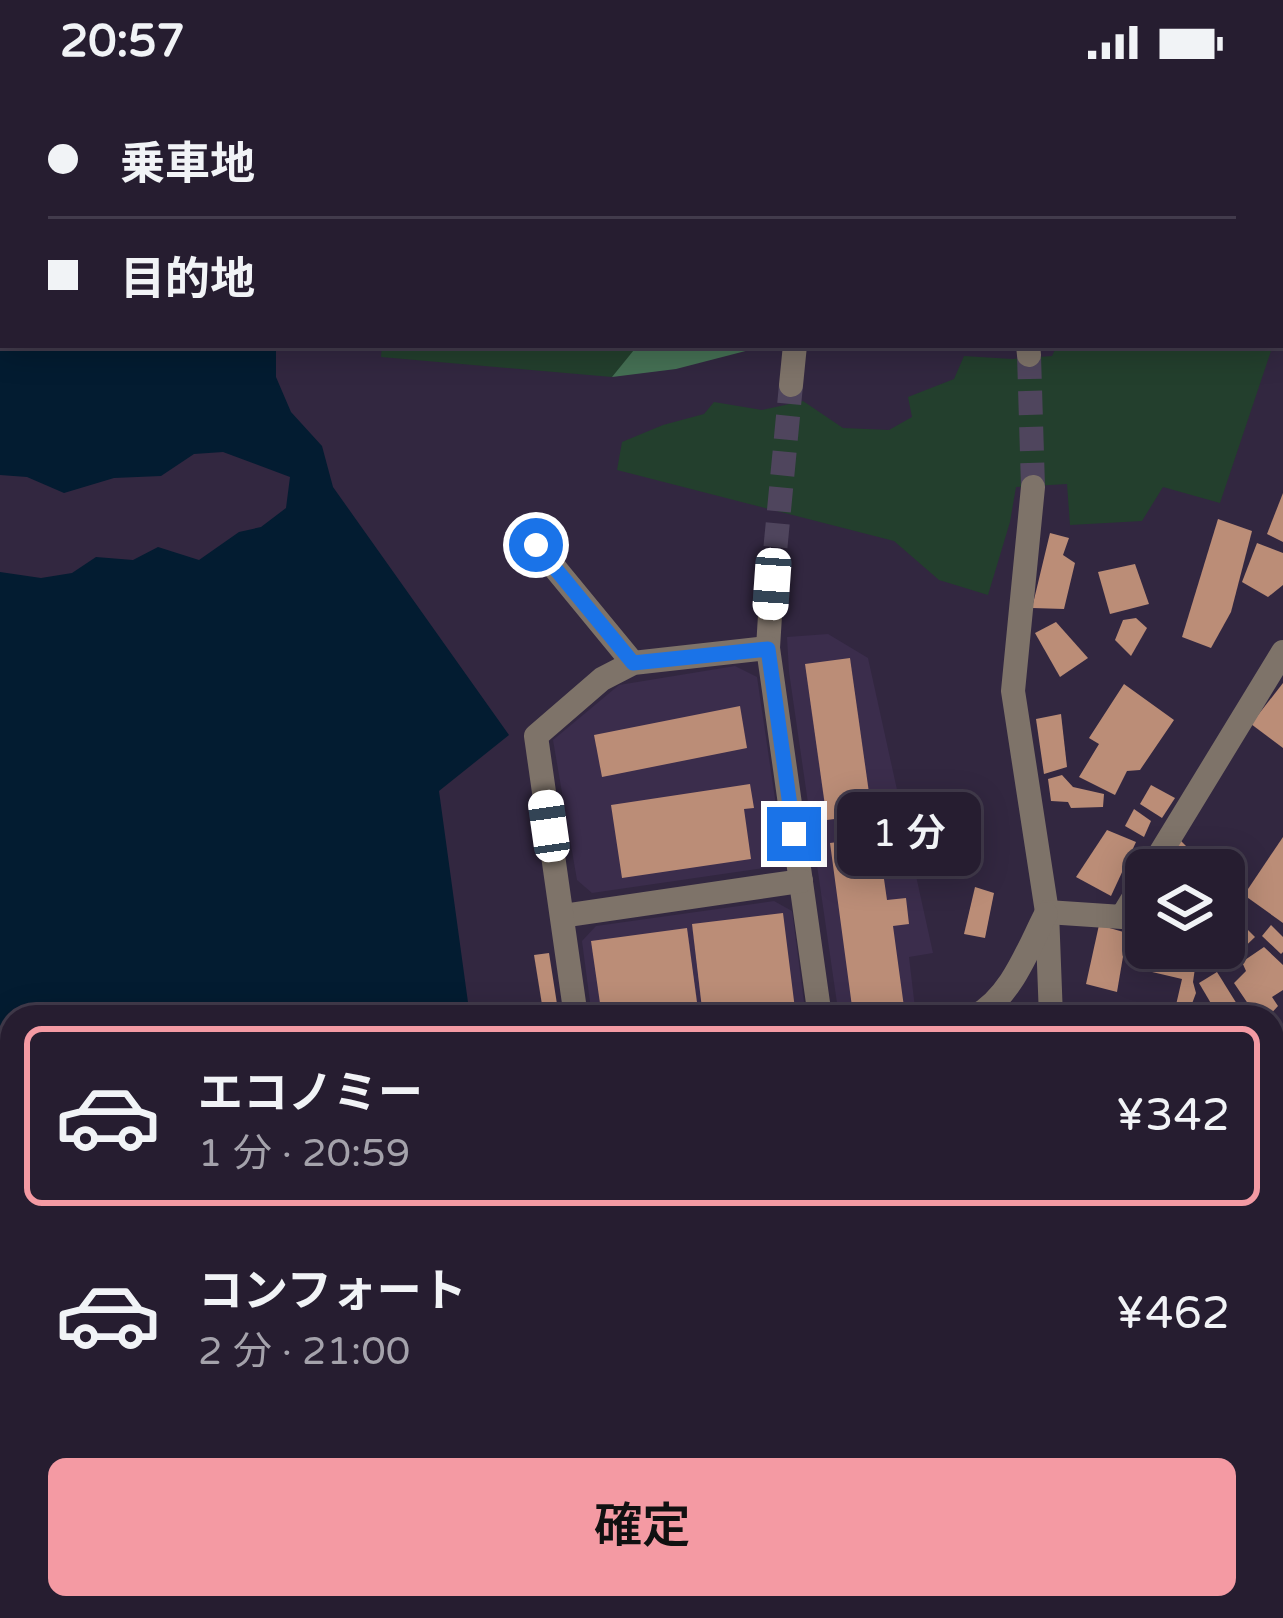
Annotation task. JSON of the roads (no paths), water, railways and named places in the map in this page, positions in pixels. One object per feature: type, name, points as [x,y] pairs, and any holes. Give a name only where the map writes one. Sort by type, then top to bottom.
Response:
[{"type":"street","points":[[791,385],[794,348]]},
{"type":"street","points":[[1033,487],[1012,691],[1048,912],[1051,1005]]},
{"type":"street","points":[[536,545],[633,663]]},
{"type":"street","points":[[772,584],[768,649],[818,1005]]},
{"type":"street","points":[[574,1005],[536,736],[602,679],[633,663],[768,649]]},
{"type":"street","points":[[1163,849],[1283,652]]},
{"type":"street","points":[[562,916],[801,881]]},
{"type":"street","points":[[1048,912],[1122,917],[1125,912]]},
{"type":"street","points":[[992,1005],[1004,992],[1048,912]]},
{"type":"water","points":[[0,348],[276,348],[276,377],[291,412],[322,446],[333,487],[509,735],[439,791],[468,1005],[0,1005],[0,572],[41,578],[72,573],[96,557],[133,560],[158,547],[199,560],[286,508],[290,477],[223,452],[194,454],[161,476],[114,478],[64,493],[27,477],[0,475]]},
{"type":"tunnel","points":[[1029,355],[1033,487]]},
{"type":"tunnel","points":[[772,583],[791,385]]}]
